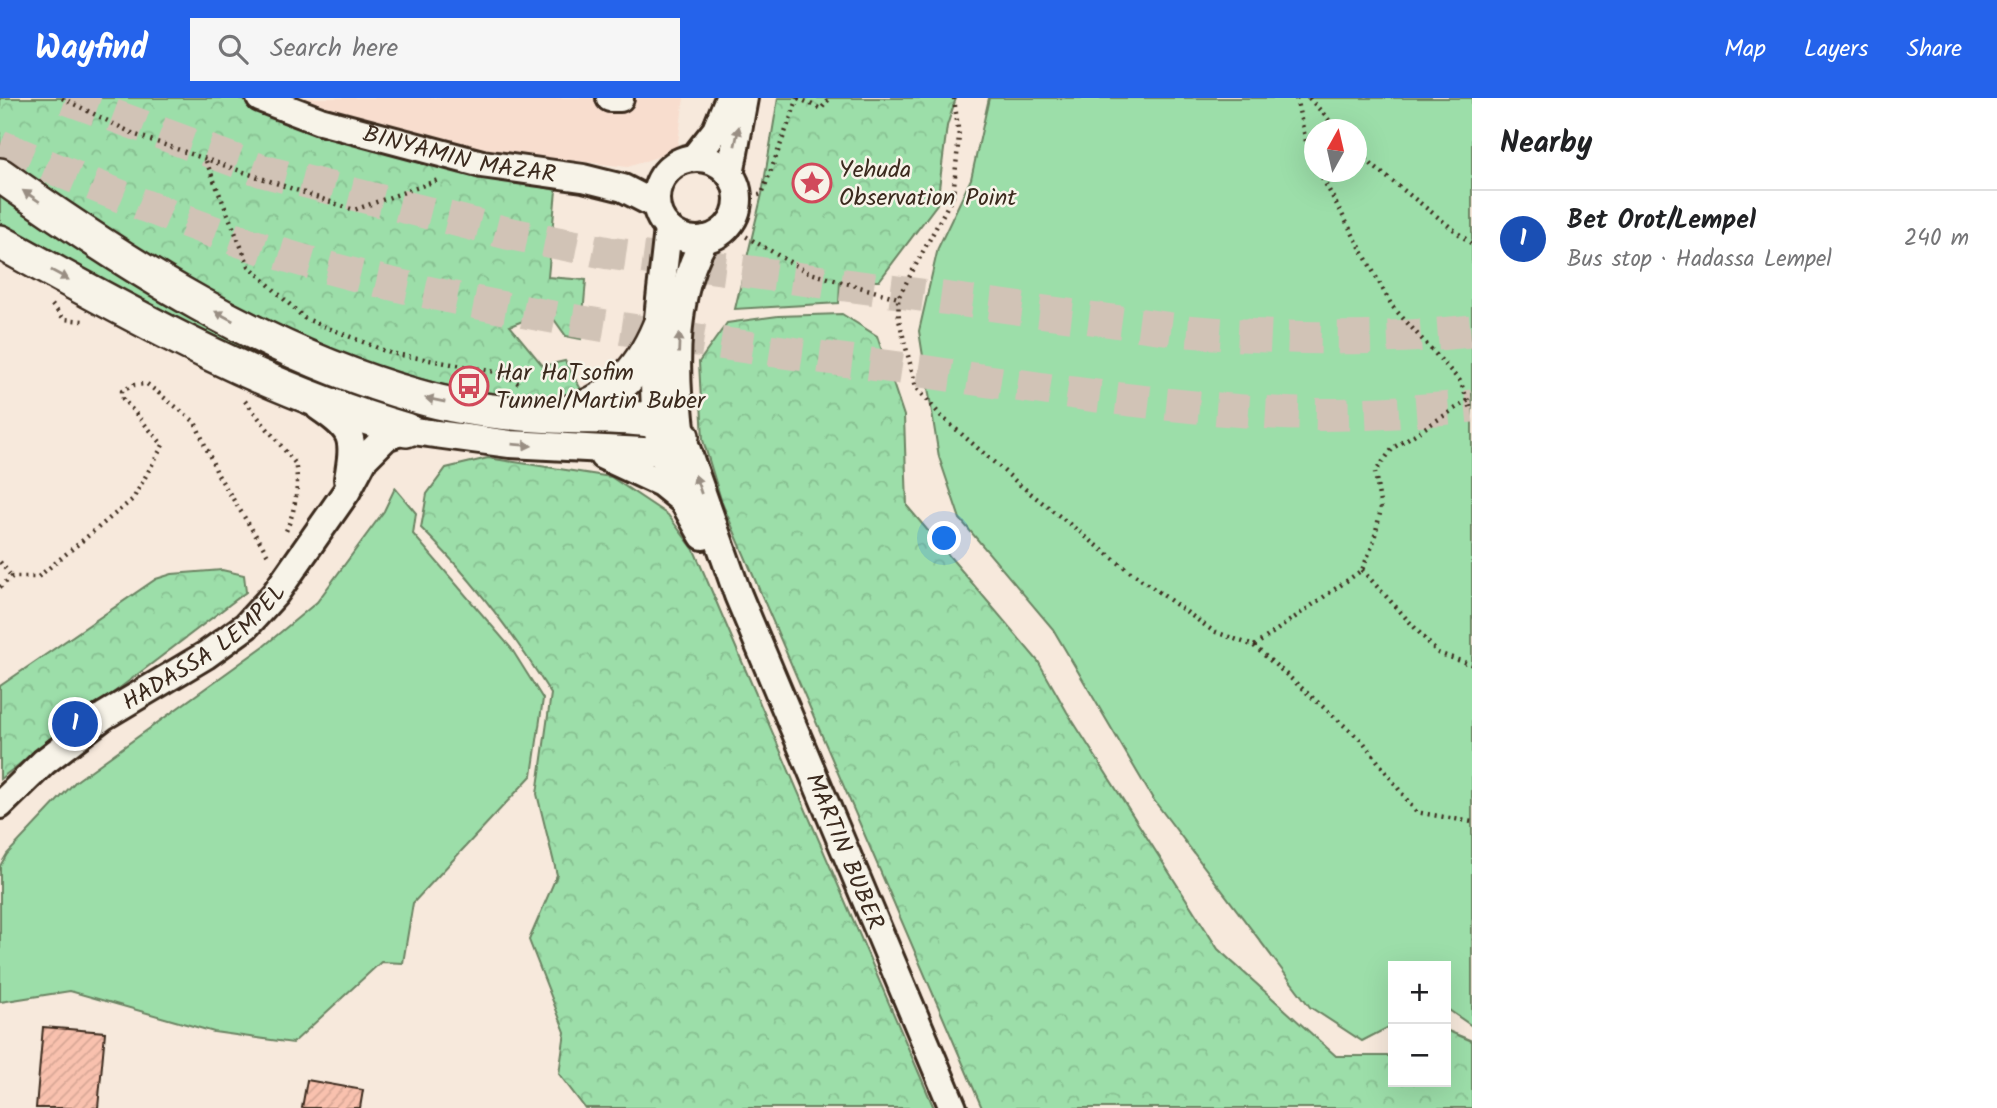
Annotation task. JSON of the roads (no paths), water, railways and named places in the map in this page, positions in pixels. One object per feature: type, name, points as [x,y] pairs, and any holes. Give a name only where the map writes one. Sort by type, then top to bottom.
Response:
[{"type":"main road","points":[[0,175],[164,284],[266,339],[347,373],[418,397],[474,408],[541,404],[590,405],[620,387],[640,366],[659,327]]},
{"type":"main road","points":[[0,242],[166,334],[304,396],[406,430]]},
{"type":"main road","points":[[541,404],[667,436]]},
{"type":"street","name":"BINYAMIN MAZAR","points":[[260,98],[320,121],[482,164],[583,178],[623,188],[662,217]]},
{"type":"street","points":[[610,98],[620,98]]},
{"type":"street","points":[[694,158],[716,130],[729,98]]},
{"type":"street","points":[[730,174],[744,98]]},
{"type":"street","points":[[694,158],[708,159],[730,174],[737,187],[738,201],[728,226],[705,239],[679,236],[662,217],[660,180],[668,168],[680,160],[694,158]]},
{"type":"street","name":"BINYAMIN MAZAR","points":[[583,178],[630,178],[668,168]]},
{"type":"street","name":"MARTIN BUBER","points":[[662,217],[654,392],[685,503],[738,595]]},
{"type":"street","name":"MARTIN BUBER","points":[[705,239],[690,271],[680,323],[678,409],[667,436],[738,595],[953,1108]]},
{"type":"street","name":"HADASSA LEMPEL","points":[[304,396],[343,424],[352,435],[353,449],[346,491]]},
{"type":"street","points":[[406,430],[467,440],[592,451],[667,436]]},
{"type":"street","name":"HADASSA LEMPEL","points":[[0,805],[44,762],[104,716],[215,649],[246,626],[275,594],[346,491],[363,459],[377,442],[406,430]]},
{"type":"street","points":[[592,451],[650,477],[685,503]]},
{"type":"tunnel","points":[[66,98],[263,171],[507,233],[609,253],[1187,331],[1330,338],[1472,331]]},
{"type":"tunnel","points":[[0,146],[147,207],[259,247],[371,279],[521,311],[748,347],[1181,406],[1324,414],[1472,406]]},
{"type":"place","name":"Yehuda Observation Point","points":[[812,183]]},
{"type":"place","name":"Har HaTsofim Tunnel/Martin Buber","points":[[469,386]]},
{"type":"place","name":"Bet Orot/Lempel","points":[[75,724]]}]
